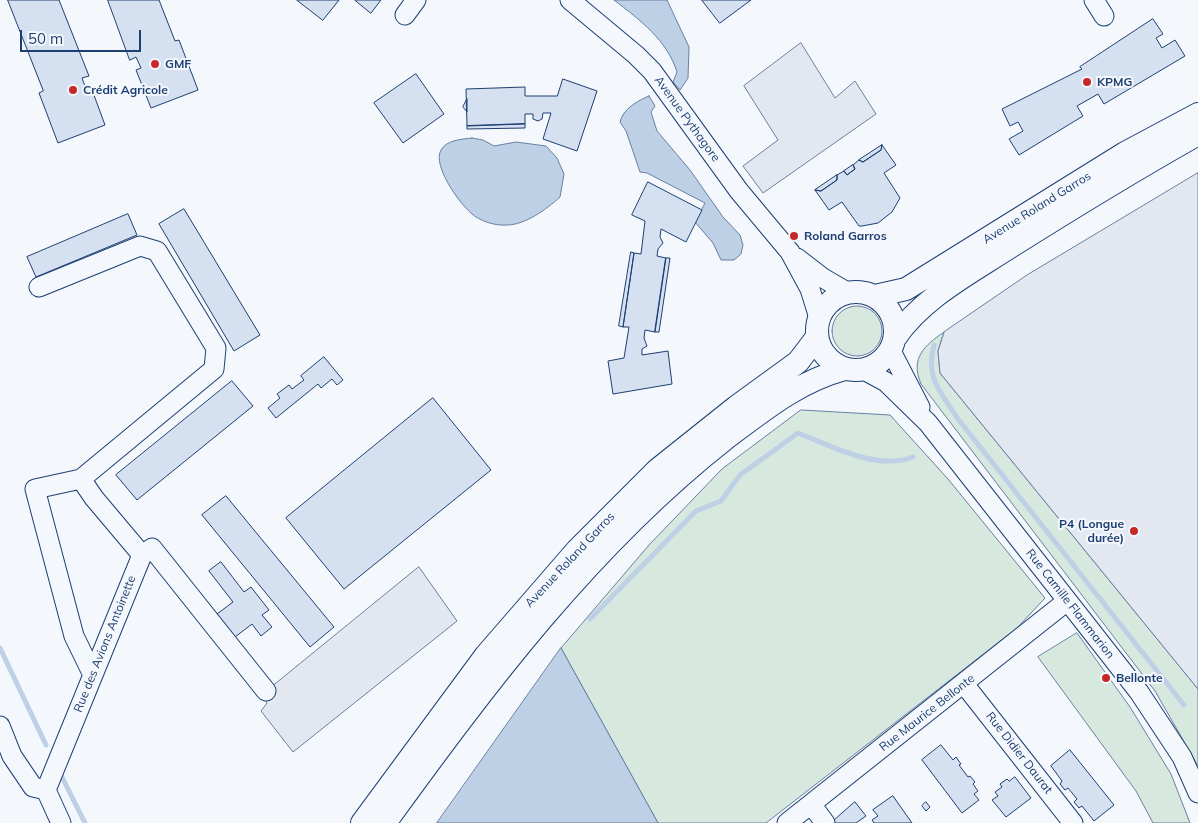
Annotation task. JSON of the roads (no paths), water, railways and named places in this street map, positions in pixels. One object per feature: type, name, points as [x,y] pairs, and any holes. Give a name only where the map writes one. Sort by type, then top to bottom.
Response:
[{"type":"main road","name":"Avenue Roland Garros","points":[[876,296],[906,289],[1125,154],[1198,114]]},
{"type":"main road","name":"Avenue Roland Garros","points":[[893,344],[918,309],[976,269],[1066,212],[1198,134]]},
{"type":"main road","points":[[856,291],[876,296],[892,314],[896,326],[893,344],[884,359],[855,369],[827,357],[818,327],[830,302],[847,292],[856,291]]},
{"type":"main road","name":"Avenue Roland Garros","points":[[362,823],[486,655],[577,550],[657,470],[736,407],[798,362],[818,327]]},
{"type":"main road","name":"Avenue Roland Garros","points":[[386,823],[508,657],[614,539],[662,492],[756,415],[812,379],[855,369]]},
{"type":"street","points":[[404,15],[416,0]]},
{"type":"street","name":"Avenue Pythagore","points":[[570,0],[636,54],[652,71],[739,191],[790,252],[810,289],[818,327]]},
{"type":"street","points":[[1094,0],[1104,16]]},
{"type":"street","points":[[40,287],[140,246],[157,251],[216,348],[214,369],[81,478],[35,489],[74,636],[93,675]]},
{"type":"street","name":"Avenue Pythagore","points":[[790,252],[823,278],[847,292]]},
{"type":"street","name":"Rue Camille Flammarion","points":[[893,344],[928,423]]},
{"type":"street","name":"Rue Camille Flammarion","points":[[855,369],[886,382],[928,423],[1139,692],[1182,757],[1198,793]]},
{"type":"street","points":[[81,478],[94,498],[142,555],[152,548],[266,691]]},
{"type":"street","name":"Rue des Avions Antoinette","points":[[46,790],[142,555]]},
{"type":"street","name":"Rue Maurice Bellonte","points":[[787,823],[1067,602]]},
{"type":"street","name":"Rue Didier Daurat","points":[[964,684],[1073,823]]},
{"type":"street","points":[[0,726],[12,756],[33,787],[46,790],[61,823]]},
{"type":"street","points":[[811,804],[825,823]]},
{"type":"water","points":[[614,0],[667,0],[689,47],[688,78],[680,90],[673,82],[677,72],[660,40],[643,23]]},
{"type":"water","points":[[649,96],[655,106],[651,112],[657,131],[690,170],[723,217],[740,235],[743,245],[741,254],[734,260],[721,260],[713,243],[695,222],[705,203],[647,173],[640,172],[626,131],[620,122],[627,109]]},
{"type":"water","points":[[472,138],[483,140],[494,146],[516,142],[546,146],[557,158],[564,174],[560,197],[535,215],[514,224],[492,224],[474,216],[460,201],[448,183],[443,174],[439,157],[441,150],[447,144]]},
{"type":"water","points":[[561,648],[658,823],[437,823]]},
{"type":"waterway","points":[[934,345],[932,357],[933,376],[936,385],[958,419],[1184,705]]},
{"type":"waterway","points":[[590,619],[696,511],[721,501],[740,475],[798,433],[840,450],[870,459],[899,461],[913,457]]},
{"type":"waterway","points":[[0,648],[46,745]]},
{"type":"waterway","points":[[62,777],[85,823]]},
{"type":"place","name":"GMF","points":[[155,64]]},
{"type":"place","name":"KPMG","points":[[1087,82]]},
{"type":"place","name":"Crédit Agricole","points":[[73,90]]},
{"type":"place","name":"Roland Garros","points":[[794,236]]},
{"type":"place","name":"P4 (Longue durée)","points":[[1134,531]]},
{"type":"place","name":"Bellonte","points":[[1106,678]]}]
